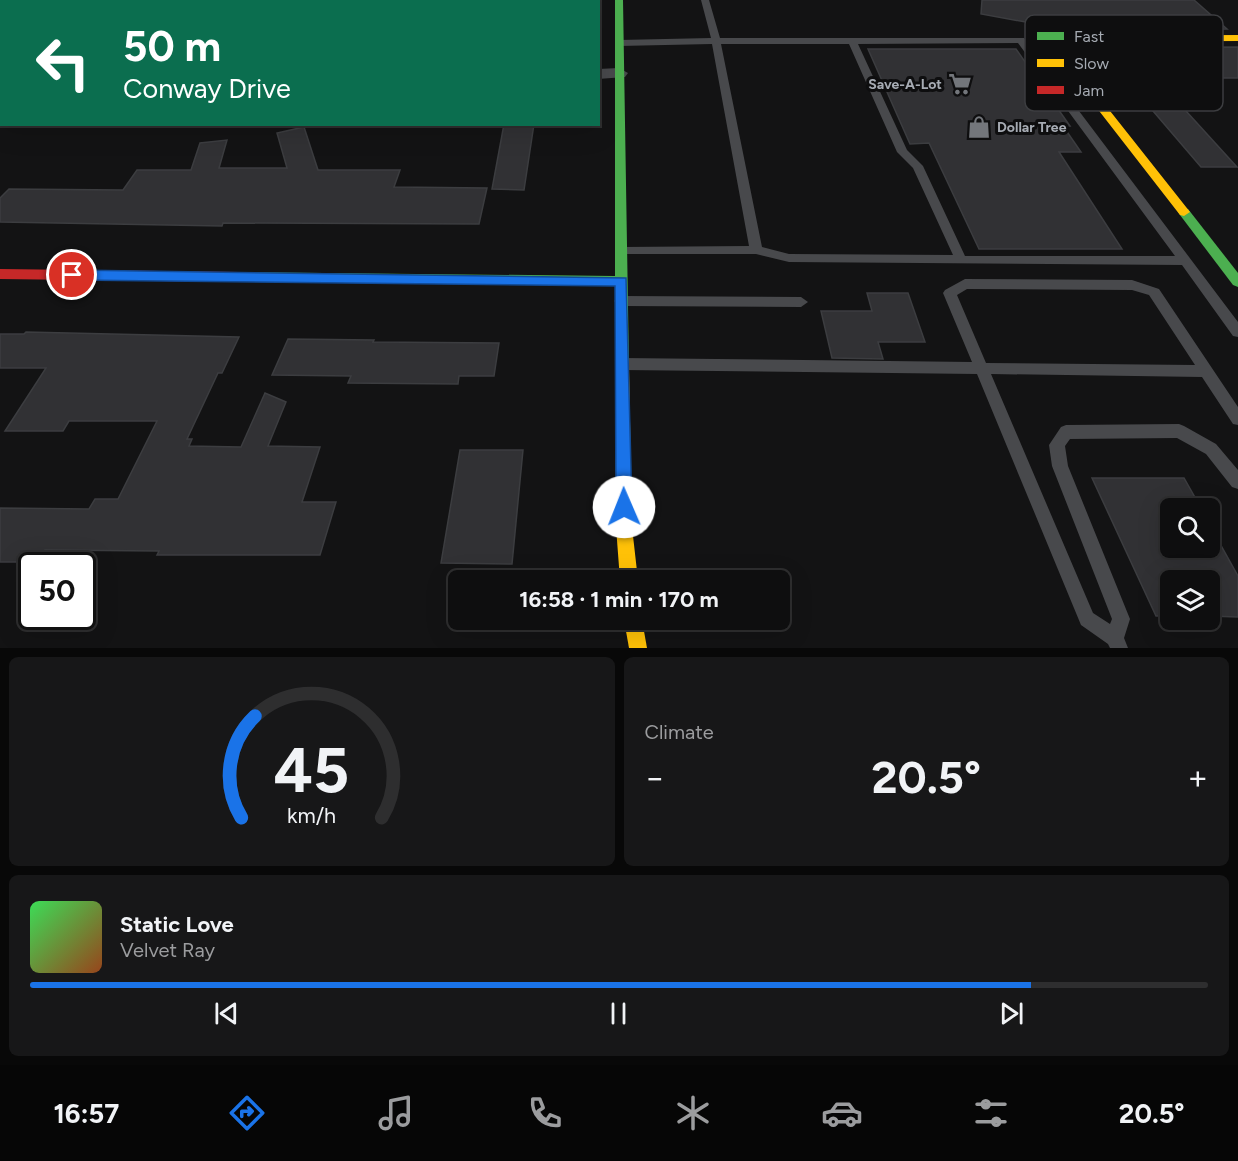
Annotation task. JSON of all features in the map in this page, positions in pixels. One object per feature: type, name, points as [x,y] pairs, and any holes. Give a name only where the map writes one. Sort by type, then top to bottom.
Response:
[{"type":"street","points":[[619,0],[624,527],[628,570]]},
{"type":"street","points":[[1223,38],[1238,38]]},
{"type":"street","points":[[600,74],[620,73]]},
{"type":"street","points":[[1104,111],[1238,282]]},
{"type":"street","points":[[0,274],[621,281]]},
{"type":"street","points":[[635,630],[638,648]]},
{"type":"lane","points":[[705,0],[716,41],[756,250]]},
{"type":"lane","points":[[619,43],[1021,40],[1025,45]]},
{"type":"lane","points":[[852,41],[902,152],[918,166],[961,260]]},
{"type":"lane","points":[[1074,111],[1238,332]]},
{"type":"lane","points":[[621,251],[756,250],[789,258],[1185,261]]},
{"type":"lane","points":[[1117,643],[1088,619],[950,293],[965,284],[1132,285],[1154,292],[1238,419]]},
{"type":"lane","points":[[621,301],[801,302]]},
{"type":"lane","points":[[622,364],[1207,371]]},
{"type":"lane","points":[[1117,643],[1121,619],[1060,466],[1057,445],[1066,432],[1179,431],[1211,449],[1238,482]]},
{"type":"building","points":[[982,0],[1194,0],[1211,15],[1025,15],[1025,22],[981,14]]},
{"type":"building","points":[[1223,47],[1238,47],[1238,78],[1223,78]]},
{"type":"building","points":[[868,49],[1016,49],[1025,62],[1025,111],[1059,111],[1070,126],[1063,126],[1081,152],[1059,152],[1122,249],[979,249],[929,143],[910,144]]},
{"type":"building","points":[[1153,111],[1186,111],[1237,167],[1201,167]]},
{"type":"building","points":[[504,126],[534,126],[524,190],[492,189]]},
{"type":"building","points":[[304,127],[318,170],[400,170],[394,187],[487,188],[479,224],[223,223],[222,226],[0,222],[0,198],[9,189],[123,190],[137,170],[191,170],[200,143],[227,140],[219,168],[287,168],[277,133]]},
{"type":"building","points":[[867,293],[908,293],[925,342],[878,342],[883,359],[832,358],[821,311],[872,311]]},
{"type":"building","points":[[26,332],[239,337],[222,373],[218,373],[187,439],[192,439],[189,446],[241,447],[265,393],[286,402],[268,446],[320,447],[302,502],[336,502],[320,555],[157,555],[159,551],[45,550],[44,552],[18,552],[18,562],[0,562],[0,508],[89,509],[95,499],[118,499],[157,421],[69,421],[63,431],[5,431],[46,368],[0,368],[0,334],[24,334]]},
{"type":"building","points":[[288,339],[499,343],[494,376],[459,376],[458,384],[348,383],[351,376],[272,375]]},
{"type":"building","points":[[460,450],[523,450],[512,564],[441,563]]},
{"type":"building","points":[[1092,478],[1184,478],[1195,498],[1160,498],[1160,558],[1220,558],[1220,544],[1238,576],[1238,617],[1220,616],[1220,570],[1160,570],[1160,616],[1156,616]]},
{"type":"traffic: fast","points":[[619,0],[622,367]]},
{"type":"traffic: fast","points":[[1184,212],[1238,282]]},
{"type":"traffic: fast","points":[[240,277],[621,281]]},
{"type":"traffic: slow","points":[[1223,38],[1238,38]]},
{"type":"traffic: slow","points":[[1105,111],[1184,212]]},
{"type":"traffic: slow","points":[[622,367],[624,527],[628,570]]},
{"type":"traffic: slow","points":[[635,630],[638,648]]},
{"type":"traffic: jam","points":[[0,274],[240,277]]},
{"type":"place","name":"Save-A-Lot","points":[[960,84]]},
{"type":"place","name":"Dollar Tree","points":[[979,127]]},
{"type":"route","points":[[72,275],[621,281],[624,507]]}]
